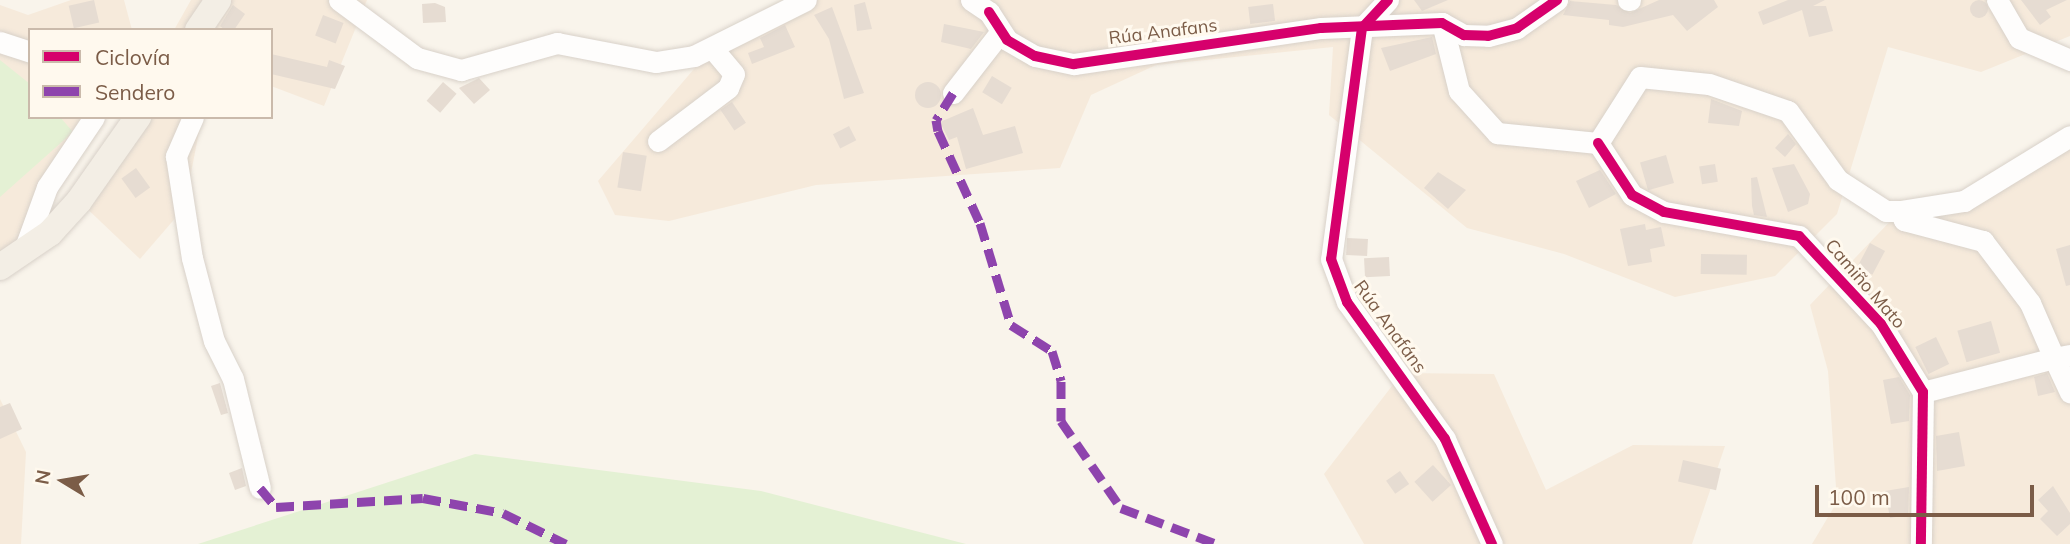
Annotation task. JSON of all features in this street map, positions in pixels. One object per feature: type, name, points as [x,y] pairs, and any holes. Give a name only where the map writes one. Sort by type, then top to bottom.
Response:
[{"type":"main road","points":[[0,267],[23,253],[79,201],[137,119]]},
{"type":"street","points":[[338,0],[417,58],[461,70],[557,43],[656,62],[712,48],[806,0]]},
{"type":"street","points":[[1362,28],[1388,0]]},
{"type":"street","points":[[1441,23],[1464,35],[1488,36],[1517,28],[1556,0]]},
{"type":"street","points":[[1997,0],[2019,38],[2070,60]]},
{"type":"street","points":[[953,93],[999,34],[986,4]]},
{"type":"street","points":[[1441,23],[1459,91],[1497,133],[1598,143],[1640,77],[1709,84],[1788,111],[1838,180],[1886,211],[1964,201],[2070,136]]},
{"type":"street","name":"Rúa Anafans","points":[[999,34],[1035,56],[1074,64],[1129,51],[1441,23]]},
{"type":"street","name":"Rúa Anafáns","points":[[1362,28],[1332,229],[1336,282],[1446,439],[1492,544]]},
{"type":"street","points":[[0,42],[28,51]]},
{"type":"street","points":[[659,141],[728,88],[734,74],[712,48]]},
{"type":"street","points":[[23,253],[47,187],[93,119]]},
{"type":"street","points":[[192,119],[176,156],[192,258],[214,341],[233,379],[260,488]]},
{"type":"street","name":"Camiño Mato","points":[[1598,143],[1632,195],[1664,212],[1799,236],[1881,324],[1923,392]]},
{"type":"street","points":[[1900,211],[1904,220],[1983,241],[2003,259],[2062,357],[2070,393]]},
{"type":"street","points":[[1921,544],[1923,392],[2062,357]]},
{"type":"shaded area","points":[[71,0],[124,0],[131,28],[28,28],[28,119],[88,119],[0,279],[0,5],[28,15]]},
{"type":"shaded area","points":[[191,0],[367,0],[324,106],[273,87],[273,28],[175,28]]},
{"type":"shaded area","points":[[808,0],[2070,0],[2070,36],[1981,72],[1888,47],[1837,214],[1775,276],[1675,297],[1564,254],[1467,228],[1329,115],[1333,47],[1156,65],[1091,95],[1060,168],[816,185],[669,221],[615,215],[598,181],[712,48]]},
{"type":"shaded area","points":[[124,119],[202,119],[184,208],[140,259],[79,201]]},
{"type":"shaded area","points":[[2070,127],[2070,544],[1812,544],[1837,502],[1828,371],[1810,305],[1900,211],[1984,183]]},
{"type":"shaded area","points":[[1402,373],[1494,374],[1546,490],[1633,445],[1725,446],[1692,544],[1364,544],[1324,474]]},
{"type":"shaded area","points":[[0,399],[26,452],[21,544],[0,544]]},
{"type":"green space","points":[[0,60],[28,82],[28,119],[62,119],[73,132],[0,197]]},
{"type":"green space","points":[[475,454],[761,491],[966,544],[198,544]]},
{"type":"building","points":[[94,0],[99,22],[74,28],[69,6]]},
{"type":"building","points":[[1414,0],[1448,0],[1422,11]]},
{"type":"building","points":[[1659,0],[1714,0],[1718,7],[1687,31],[1673,15],[1623,27],[1609,25],[1609,20],[1563,15],[1570,1],[1616,5],[1630,13]]},
{"type":"building","points":[[1788,0],[1825,0],[1813,6],[1826,6],[1833,31],[1809,37],[1802,10],[1763,25],[1758,12]]},
{"type":"building","points":[[1979,0],[1985,3],[1988,9],[1985,15],[1979,18],[1973,15],[1970,9],[1973,3]]},
{"type":"building","points":[[2021,0],[2067,0],[2046,10],[2051,17],[2040,25]]},
{"type":"building","points":[[865,2],[872,29],[857,31],[854,5]]},
{"type":"building","points":[[435,3],[445,7],[446,22],[423,23],[422,4]]},
{"type":"building","points":[[1273,4],[1275,21],[1250,24],[1248,7]]},
{"type":"building","points":[[233,5],[245,14],[235,28],[220,26]]},
{"type":"building","points":[[832,7],[864,93],[844,99],[829,39],[814,15]]},
{"type":"building","points":[[323,15],[344,23],[336,43],[315,36]]},
{"type":"building","points":[[944,24],[984,32],[971,49],[941,42]]},
{"type":"building","points":[[785,25],[795,47],[752,64],[748,53],[764,47],[760,38]]},
{"type":"building","points":[[1432,37],[1436,54],[1390,71],[1381,48]]},
{"type":"building","points":[[273,54],[327,67],[329,60],[345,66],[335,89],[273,74]]},
{"type":"building","points":[[992,76],[1012,88],[1002,104],[982,92]]},
{"type":"building","points":[[479,78],[490,90],[474,104],[459,88]]},
{"type":"building","points":[[443,82],[457,94],[440,113],[427,101]]},
{"type":"building","points":[[928,82],[937,86],[941,95],[937,104],[928,108],[919,104],[915,95],[919,86]]},
{"type":"building","points":[[1711,99],[1742,111],[1739,126],[1708,123]]},
{"type":"building","points":[[732,102],[746,123],[734,131],[720,110]]},
{"type":"building","points":[[973,108],[983,135],[1015,126],[1023,153],[966,169],[957,137],[949,140],[940,122]]},
{"type":"building","points":[[849,126],[856,140],[840,148],[833,134]]},
{"type":"building","points":[[1788,134],[1796,144],[1785,157],[1775,148]]},
{"type":"building","points":[[623,152],[647,156],[641,191],[617,188]]},
{"type":"building","points":[[1666,155],[1674,183],[1648,190],[1640,162]]},
{"type":"building","points":[[1715,164],[1718,182],[1702,184],[1699,167]]},
{"type":"building","points":[[1794,164],[1810,194],[1808,204],[1788,212],[1772,168]]},
{"type":"building","points":[[136,168],[150,187],[136,198],[121,179]]},
{"type":"building","points":[[1600,170],[1616,194],[1589,208],[1576,181]]},
{"type":"building","points":[[1438,172],[1466,190],[1448,209],[1424,188]]},
{"type":"building","points":[[1757,177],[1767,217],[1754,215],[1751,178]]},
{"type":"building","points":[[1645,224],[1646,230],[1661,227],[1665,246],[1650,249],[1652,262],[1628,266],[1620,229]]},
{"type":"building","points":[[1347,238],[1368,239],[1367,256],[1346,255]]},
{"type":"building","points":[[1870,243],[1885,251],[1872,275],[1857,267]]},
{"type":"building","points":[[2070,245],[2070,285],[2066,286],[2056,249]]},
{"type":"building","points":[[1701,254],[1747,255],[1747,275],[1701,274]]},
{"type":"building","points":[[1389,257],[1390,276],[1365,277],[1364,258]]},
{"type":"building","points":[[1991,321],[2000,353],[1966,362],[1957,331]]},
{"type":"building","points":[[1936,337],[1949,364],[1928,374],[1915,347]]},
{"type":"building","points":[[2047,373],[2055,392],[2038,396],[2034,377]]},
{"type":"building","points":[[1899,377],[1910,395],[1909,421],[1891,424],[1883,380]]},
{"type":"building","points":[[220,383],[228,413],[221,415],[211,386]]},
{"type":"building","points":[[10,403],[22,429],[0,439],[0,407]]},
{"type":"building","points":[[1959,432],[1965,466],[1937,471],[1936,436]]},
{"type":"building","points":[[1683,460],[1721,469],[1716,490],[1678,481]]},
{"type":"building","points":[[1433,465],[1451,485],[1432,502],[1414,482]]},
{"type":"building","points":[[242,468],[246,486],[235,490],[229,473]]},
{"type":"building","points":[[1400,471],[1409,484],[1395,494],[1386,481]]},
{"type":"building","points":[[2053,486],[2070,513],[2070,524],[2057,536],[2040,519],[2048,511],[2038,500]]},
{"type":"building","points":[[1909,487],[1908,515],[1890,518],[1885,491]]},
{"type":"marked path","points":[[953,93],[936,120],[938,131],[980,223],[1011,325],[1052,351],[1061,381],[1061,421],[1121,508],[1217,544]]},
{"type":"marked path","points":[[260,488],[276,507],[423,498],[503,513],[566,544]]},
{"type":"cycle path","points":[[1388,0],[1362,28],[1331,259],[1347,302],[1445,439],[1492,544]]},
{"type":"cycle path","points":[[989,12],[1007,40],[1035,56],[1074,64],[1321,28],[1442,23],[1464,35],[1488,36],[1517,28],[1557,0]]},
{"type":"cycle path","points":[[1598,143],[1632,195],[1664,212],[1799,236],[1881,324],[1923,392],[1921,544]]}]
